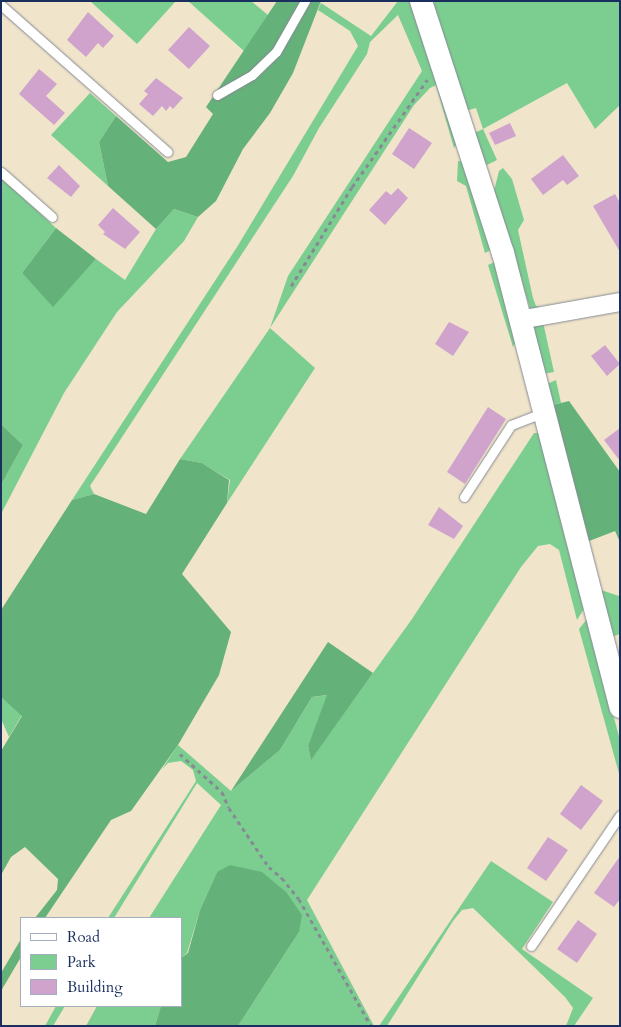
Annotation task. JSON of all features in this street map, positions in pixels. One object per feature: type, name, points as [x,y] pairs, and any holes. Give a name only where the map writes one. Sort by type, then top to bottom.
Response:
[{"type":"street","points":[[421,1],[503,253],[542,413],[620,707]]},
{"type":"street","points":[[519,320],[620,302]]},
{"type":"lane","points":[[216,95],[252,75],[276,52],[305,1]]},
{"type":"lane","points":[[1,5],[168,152]]},
{"type":"lane","points":[[1,172],[52,217]]},
{"type":"lane","points":[[464,497],[511,425],[542,413]]},
{"type":"lane","points":[[530,946],[620,815]]},
{"type":"path","points":[[291,286],[418,89],[427,80],[445,74]]},
{"type":"path","points":[[180,754],[222,792],[229,808],[269,867],[282,878],[299,900],[371,1026]]},
{"type":"green space","points":[[90,1],[176,1],[137,44]]},
{"type":"green space","points":[[188,1],[251,1],[268,15],[244,51]]},
{"type":"green space","points":[[277,1],[321,1],[293,73],[270,113],[243,149],[216,201],[198,217],[174,209],[156,229],[108,186],[99,142],[116,116],[168,162],[186,157],[213,114],[206,107]]},
{"type":"green space","points":[[398,1],[411,1],[457,144],[454,148],[436,85],[430,88],[414,105],[270,328],[288,276],[422,71],[398,15],[370,42],[367,54],[319,128],[293,176],[90,486],[94,494],[72,500],[237,247],[358,46],[350,31],[318,10],[321,3],[371,36]]},
{"type":"green space","points":[[429,1],[620,1],[620,105],[595,129],[567,83],[483,129],[476,108],[465,111]]},
{"type":"green space","points":[[90,93],[116,116],[99,142],[108,186],[51,135]]},
{"type":"green space","points":[[483,129],[497,160],[487,165],[484,163],[474,133]]},
{"type":"green space","points":[[458,161],[467,162],[494,245],[485,253],[466,186],[457,181]]},
{"type":"green space","points":[[503,168],[512,179],[524,220],[518,230],[533,298],[536,306],[547,309],[534,311],[530,308],[494,191],[499,171]]},
{"type":"green space","points":[[1,178],[56,228],[22,273],[53,306],[96,259],[125,280],[156,229],[174,209],[198,217],[184,241],[117,312],[64,393],[1,514],[1,485],[23,445],[1,424]]},
{"type":"green space","points":[[56,228],[96,259],[53,307],[22,273]]},
{"type":"green space","points":[[499,260],[516,341],[513,347],[488,265]]},
{"type":"green space","points":[[543,322],[554,372],[543,374],[531,329],[534,325]]},
{"type":"green space","points":[[270,328],[315,368],[227,503],[230,480],[202,463],[180,459]]},
{"type":"green space","points":[[556,380],[561,403],[549,406],[545,385]]},
{"type":"green space","points":[[569,401],[620,472],[620,542],[615,531],[584,543],[549,406]]},
{"type":"green space","points":[[1,424],[23,445],[1,485]]},
{"type":"green space","points":[[534,433],[539,433],[584,609],[577,620],[559,550],[550,544],[538,546],[521,567],[307,900],[374,1026],[238,1026],[299,932],[217,872],[200,910],[187,953],[182,957],[182,917],[150,917],[221,805],[197,783],[115,917],[109,917],[196,781],[193,770],[181,761],[168,763],[162,769],[178,745],[231,791],[280,750],[312,697],[328,695],[308,746],[311,759],[412,619]]},
{"type":"green space","points":[[180,459],[202,463],[229,480],[227,503],[182,574],[231,632],[219,675],[178,745],[131,811],[111,820],[46,917],[36,917],[57,890],[58,879],[25,847],[11,857],[1,875],[1,751],[22,716],[1,697],[1,610],[72,500],[94,494],[146,514]]},
{"type":"green space","points":[[601,590],[619,596],[620,634],[608,638]]},
{"type":"green space","points":[[587,619],[620,740],[620,777],[579,629]]},
{"type":"green space","points":[[328,642],[373,673],[311,760],[308,746],[327,695],[312,697],[280,750],[231,791]]},
{"type":"green space","points":[[1,697],[22,715],[9,737],[1,719]]},
{"type":"green space","points":[[491,861],[553,902],[522,949],[593,998],[574,1026],[566,1026],[573,1008],[565,997],[473,908],[462,910],[453,921],[387,1026],[379,1026]]},
{"type":"green space","points":[[230,865],[262,872],[286,892],[302,915],[299,932],[238,1026],[155,1026],[161,1007],[182,1007],[182,957],[188,953],[200,910],[217,872]]},
{"type":"green space","points":[[20,941],[20,959],[1,991],[1,973]]},
{"type":"green space","points":[[55,1007],[64,1007],[53,1026],[45,1026]]},
{"type":"green space","points":[[96,1007],[161,1007],[155,1026],[86,1026]]},
{"type":"building","points":[[88,12],[114,36],[103,48],[98,43],[86,57],[67,40]]},
{"type":"building","points":[[189,27],[210,46],[189,69],[168,50]]},
{"type":"building","points":[[39,69],[57,84],[46,96],[65,113],[54,125],[19,94]]},
{"type":"building","points":[[156,78],[183,98],[173,109],[170,106],[166,111],[162,106],[153,116],[139,104],[148,94],[144,91]]},
{"type":"building","points":[[510,123],[516,136],[495,145],[489,133]]},
{"type":"building","points":[[409,128],[432,143],[414,169],[392,154]]},
{"type":"building","points":[[563,155],[579,176],[567,185],[563,180],[543,195],[531,179]]},
{"type":"building","points":[[59,165],[80,186],[71,197],[47,178]]},
{"type":"building","points":[[398,188],[408,198],[385,225],[369,210],[386,191],[391,195]]},
{"type":"building","points":[[615,194],[620,203],[620,252],[593,206]]},
{"type":"building","points":[[113,208],[140,232],[125,249],[103,234],[105,232],[98,225]]},
{"type":"building","points":[[449,322],[469,332],[453,356],[435,344]]},
{"type":"building","points":[[605,345],[620,364],[607,376],[591,356]]},
{"type":"building","points":[[488,407],[506,419],[465,484],[447,472]]},
{"type":"building","points":[[620,428],[620,461],[604,440]]},
{"type":"building","points":[[439,507],[463,526],[454,539],[428,525]]},
{"type":"building","points":[[581,785],[603,801],[581,830],[560,814]]},
{"type":"building","points":[[548,837],[568,850],[546,881],[527,868]]},
{"type":"building","points":[[620,856],[620,899],[614,907],[594,893]]},
{"type":"building","points":[[578,920],[597,934],[577,963],[557,949]]}]
